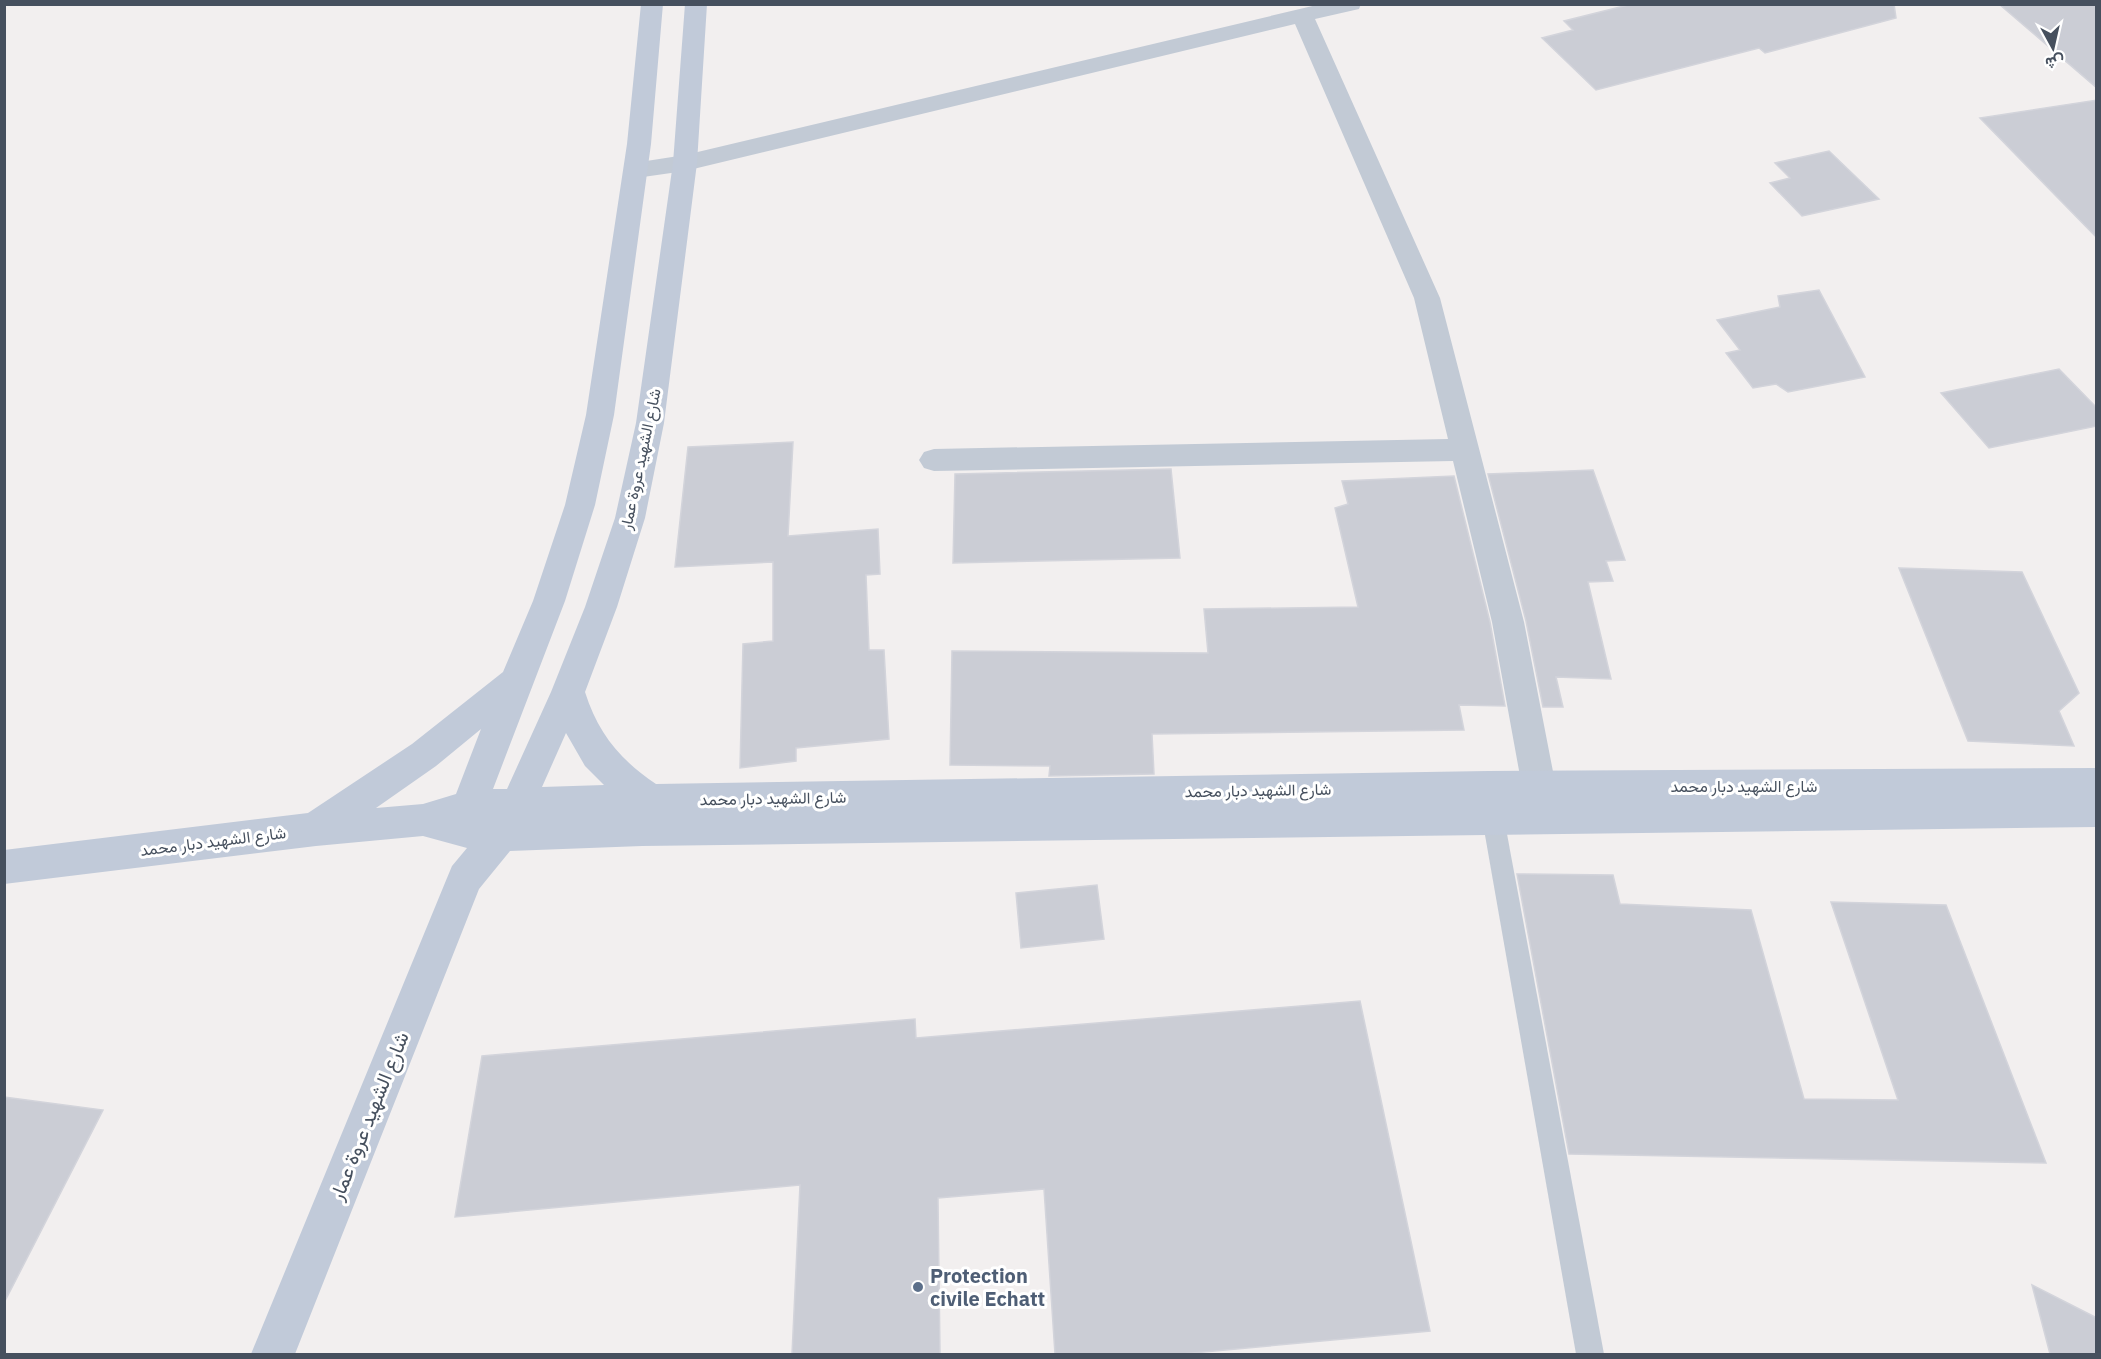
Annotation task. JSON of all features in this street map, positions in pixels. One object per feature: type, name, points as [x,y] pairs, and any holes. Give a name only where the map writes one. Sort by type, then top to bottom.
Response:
[{"type":"street","name":"شارع الشهيد عروة عمار","points":[[465,878],[466,819],[516,680],[549,601],[580,506],[600,415],[636,170],[652,4]]},
{"type":"street","name":"شارع الشهيد عروة عمار","points":[[273,1354],[465,878],[510,819],[568,692],[601,608],[630,518],[650,423],[686,163],[696,4]]},
{"type":"street","points":[[636,170],[686,163],[1351,4]]},
{"type":"street","points":[[1303,17],[1427,298],[1508,622],[1539,787]]},
{"type":"street","points":[[934,460],[1466,450]]},
{"type":"street","points":[[316,829],[424,755],[516,680]]},
{"type":"street","points":[[568,692],[575,717],[587,742],[604,764],[625,784],[651,800]]},
{"type":"street","name":"شارع الشهيد دبار محمد","points":[[510,819],[651,800],[1539,787],[2097,784]]},
{"type":"street","name":"شارع الشهيد دبار محمد","points":[[4,867],[316,829],[423,820],[443,829],[466,819],[510,819],[642,829],[2097,812]]},
{"type":"lane","points":[[1493,818],[1590,1354]]},
{"type":"building","points":[[1632,4],[1894,4],[1896,18],[1765,53],[1759,48],[1596,90],[1542,38],[1573,30],[1564,21]]},
{"type":"building","points":[[1999,4],[2097,4],[2097,88]]},
{"type":"building","points":[[2097,100],[2097,238],[1980,118]]},
{"type":"building","points":[[1829,151],[1879,199],[1802,216],[1770,183],[1790,178],[1775,163]]},
{"type":"building","points":[[1819,290],[1865,377],[1788,392],[1776,384],[1753,388],[1726,353],[1740,350],[1717,320],[1780,307],[1778,296]]},
{"type":"building","points":[[2059,369],[2097,408],[2097,426],[1989,448],[1941,393]]},
{"type":"building","points":[[793,442],[788,536],[878,529],[880,574],[866,575],[869,650],[884,650],[889,739],[796,748],[796,761],[740,768],[743,644],[773,641],[773,562],[675,567],[688,447]]},
{"type":"building","points":[[1171,469],[1180,558],[953,563],[955,474]]},
{"type":"building","points":[[1593,470],[1625,560],[1606,561],[1613,581],[1588,582],[1611,679],[1556,677],[1563,707],[1543,707],[1526,621],[1488,474]]},
{"type":"building","points":[[1454,476],[1490,622],[1505,706],[1459,705],[1464,730],[1152,734],[1154,774],[1049,776],[1050,766],[950,765],[952,651],[1208,653],[1204,609],[1358,607],[1335,508],[1348,504],[1342,481]]},
{"type":"building","points":[[1899,568],[2022,572],[2079,693],[2059,711],[2074,746],[1968,741]]},
{"type":"building","points":[[1517,874],[1613,875],[1620,904],[1751,910],[1804,1099],[1898,1100],[1831,902],[1946,905],[2046,1163],[1569,1154]]},
{"type":"building","points":[[1097,885],[1104,939],[1021,948],[1016,893]]},
{"type":"building","points":[[1360,1001],[1430,1331],[1182,1354],[1055,1354],[1044,1189],[938,1198],[940,1354],[792,1354],[800,1185],[455,1217],[482,1056],[915,1019],[916,1038]]},
{"type":"building","points":[[4,1097],[103,1110],[4,1303]]},
{"type":"building","points":[[2032,1285],[2097,1318],[2097,1354],[2050,1354]]},
{"type":"place","name":"Protection civile Echatt","points":[[918,1287]]}]
